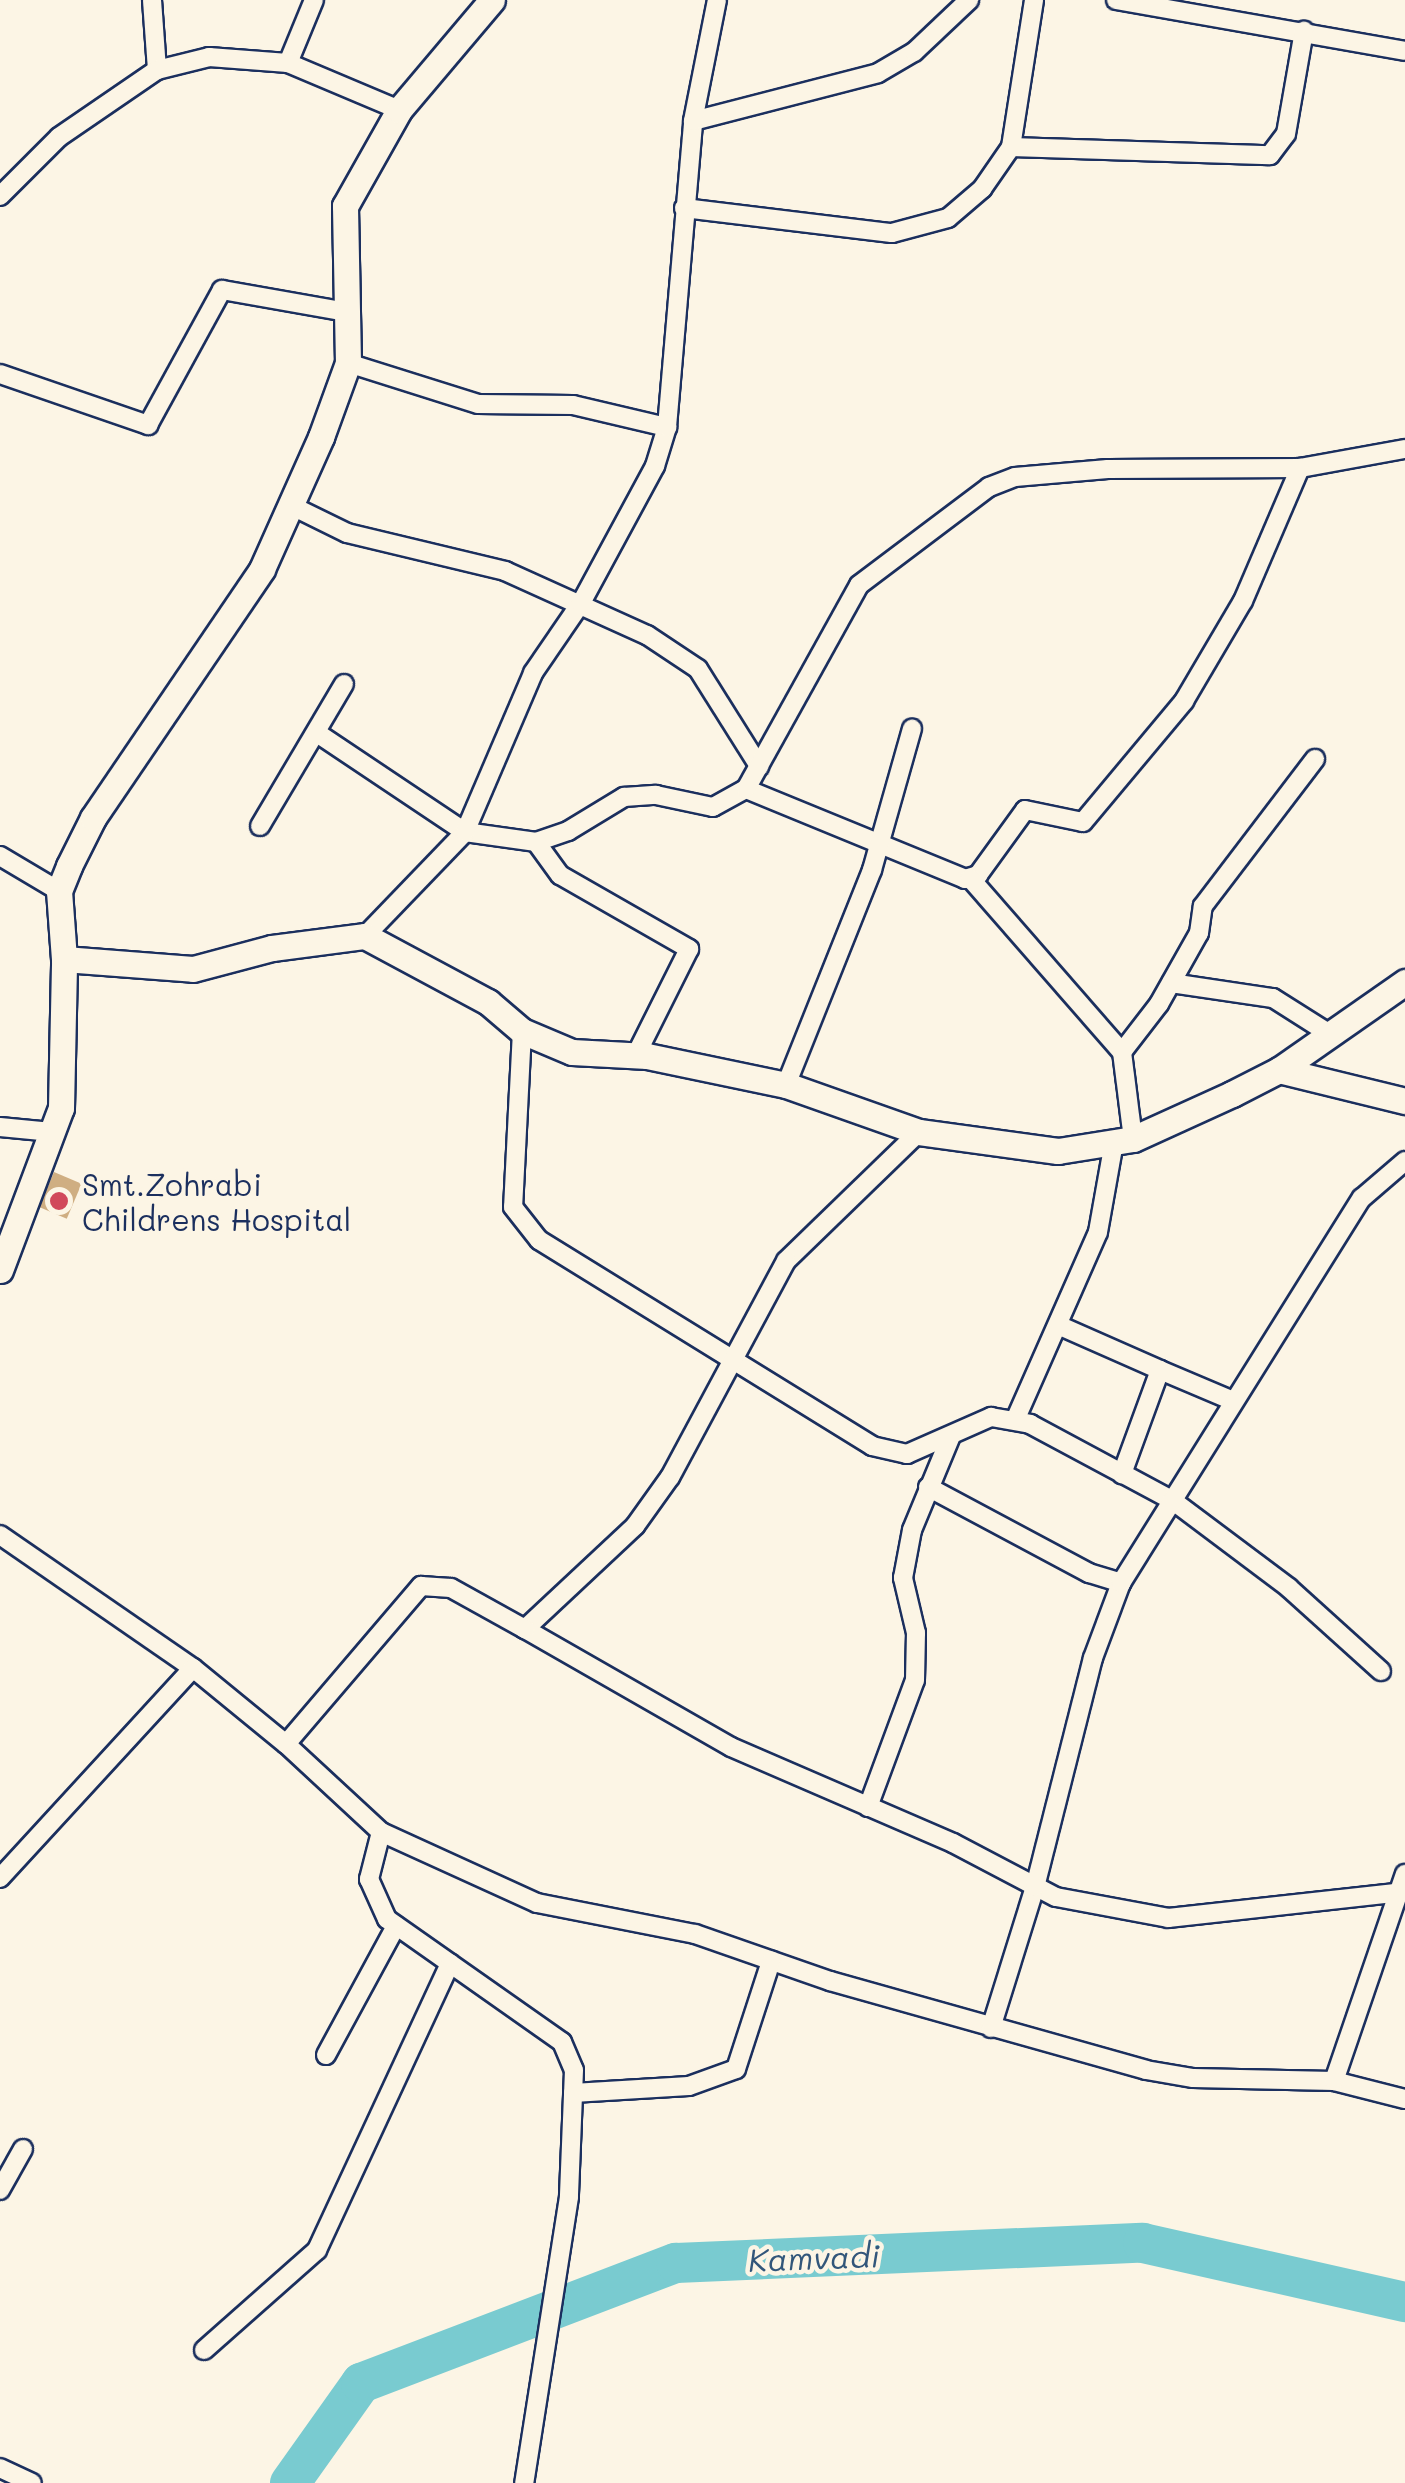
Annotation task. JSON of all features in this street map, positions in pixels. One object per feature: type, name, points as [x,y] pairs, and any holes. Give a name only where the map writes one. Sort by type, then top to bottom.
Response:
[{"type":"street","points":[[152,0],[157,70]]},
{"type":"street","points":[[288,64],[314,0]]},
{"type":"street","points":[[0,1270],[61,1108],[64,959],[58,891],[94,818],[222,634],[292,506],[348,363],[348,312],[341,270],[345,206],[399,110],[492,0]]},
{"type":"street","points":[[364,936],[466,832],[533,673],[582,604],[604,552],[646,486],[667,427],[684,208],[694,122],[716,0]]},
{"type":"street","points":[[694,122],[898,65],[969,0]]},
{"type":"street","points":[[684,208],[892,233],[922,229],[948,218],[982,189],[1011,146],[1034,0]]},
{"type":"street","points":[[1116,0],[1405,50]]},
{"type":"street","points":[[1011,146],[1270,156],[1286,134],[1304,31]]},
{"type":"street","points":[[0,196],[8,176],[157,70],[238,55],[288,64],[399,110]]},
{"type":"street","points":[[0,374],[148,425],[222,290],[348,312]]},
{"type":"street","points":[[348,363],[478,404],[573,405],[667,427]]},
{"type":"street","points":[[317,733],[466,832],[536,842],[568,832],[624,798],[656,796],[712,807],[746,789],[859,585],[989,487],[1016,476],[1108,469],[1300,468],[1405,448]]},
{"type":"street","points":[[970,878],[1025,810],[1083,822],[1184,701],[1243,601],[1300,468]]},
{"type":"street","points":[[292,506],[347,533],[474,562],[582,604],[690,661],[758,766]]},
{"type":"street","points":[[260,826],[344,684]]},
{"type":"street","points":[[786,1085],[878,841],[912,729]]},
{"type":"street","points":[[1016,1418],[1098,1232],[1124,1141],[1122,1052],[1172,982],[1199,934],[1203,906],[1315,759]]},
{"type":"street","points":[[746,789],[970,878],[1122,1052]]},
{"type":"street","points":[[536,842],[560,875],[689,949],[636,1055]]},
{"type":"street","points":[[0,856],[58,891]]},
{"type":"street","points":[[64,959],[193,970],[272,948],[364,936],[488,1002],[522,1030],[572,1052],[636,1055],[786,1085],[919,1132],[1058,1151],[1124,1141],[1279,1070],[1405,982]]},
{"type":"street","points":[[1172,982],[1274,998],[1330,1034]]},
{"type":"street","points":[[522,1030],[511,1182],[520,1221],[568,1261],[872,1446],[907,1454],[991,1417],[1016,1418],[1172,1500],[1290,1588],[1380,1671]]},
{"type":"street","points":[[1279,1070],[1405,1101]]},
{"type":"street","points":[[0,1127],[52,1132]]},
{"type":"street","points":[[525,1629],[635,1526],[670,1477],[786,1261],[919,1132]]},
{"type":"street","points":[[991,2028],[1036,1887],[1093,1658],[1122,1583],[1231,1400],[1362,1198],[1405,1161]]},
{"type":"street","points":[[1058,1325],[1231,1400]]},
{"type":"street","points":[[1122,1474],[1160,1370]]},
{"type":"street","points":[[868,1807],[915,1680],[916,1633],[904,1578],[928,1487],[952,1436]]},
{"type":"street","points":[[928,1487],[1089,1573],[1122,1583]]},
{"type":"street","points":[[0,1535],[193,1668],[286,1744],[381,1832],[538,1903],[638,1920],[991,2028],[1194,2078],[1334,2082],[1405,2099]]},
{"type":"street","points":[[286,1744],[421,1586],[451,1588],[640,1700],[1036,1887],[1128,1914],[1168,1918],[1402,1886],[1334,2082]]},
{"type":"street","points":[[0,1878],[193,1668]]},
{"type":"street","points":[[381,1832],[369,1879],[377,1905],[396,1926],[562,2042],[574,2070],[569,2197],[524,2483]]},
{"type":"street","points":[[326,2055],[396,1926]]},
{"type":"street","points":[[573,2092],[690,2086],[736,2069],[771,1961]]},
{"type":"street","points":[[204,2350],[317,2250],[450,1963]]},
{"type":"street","points":[[0,2190],[24,2149]]},
{"type":"street","points":[[0,2468],[32,2483]]},
{"type":"building","points":[[54,1172],[82,1184],[67,1219],[39,1207]]},
{"type":"waterway","name":"Kamvadi","points":[[290,2483],[361,2383],[676,2263],[1143,2243],[1405,2302]]},
{"type":"place","name":"Smt.Zohrabi Childrens Hospital","points":[[59,1201]]}]
